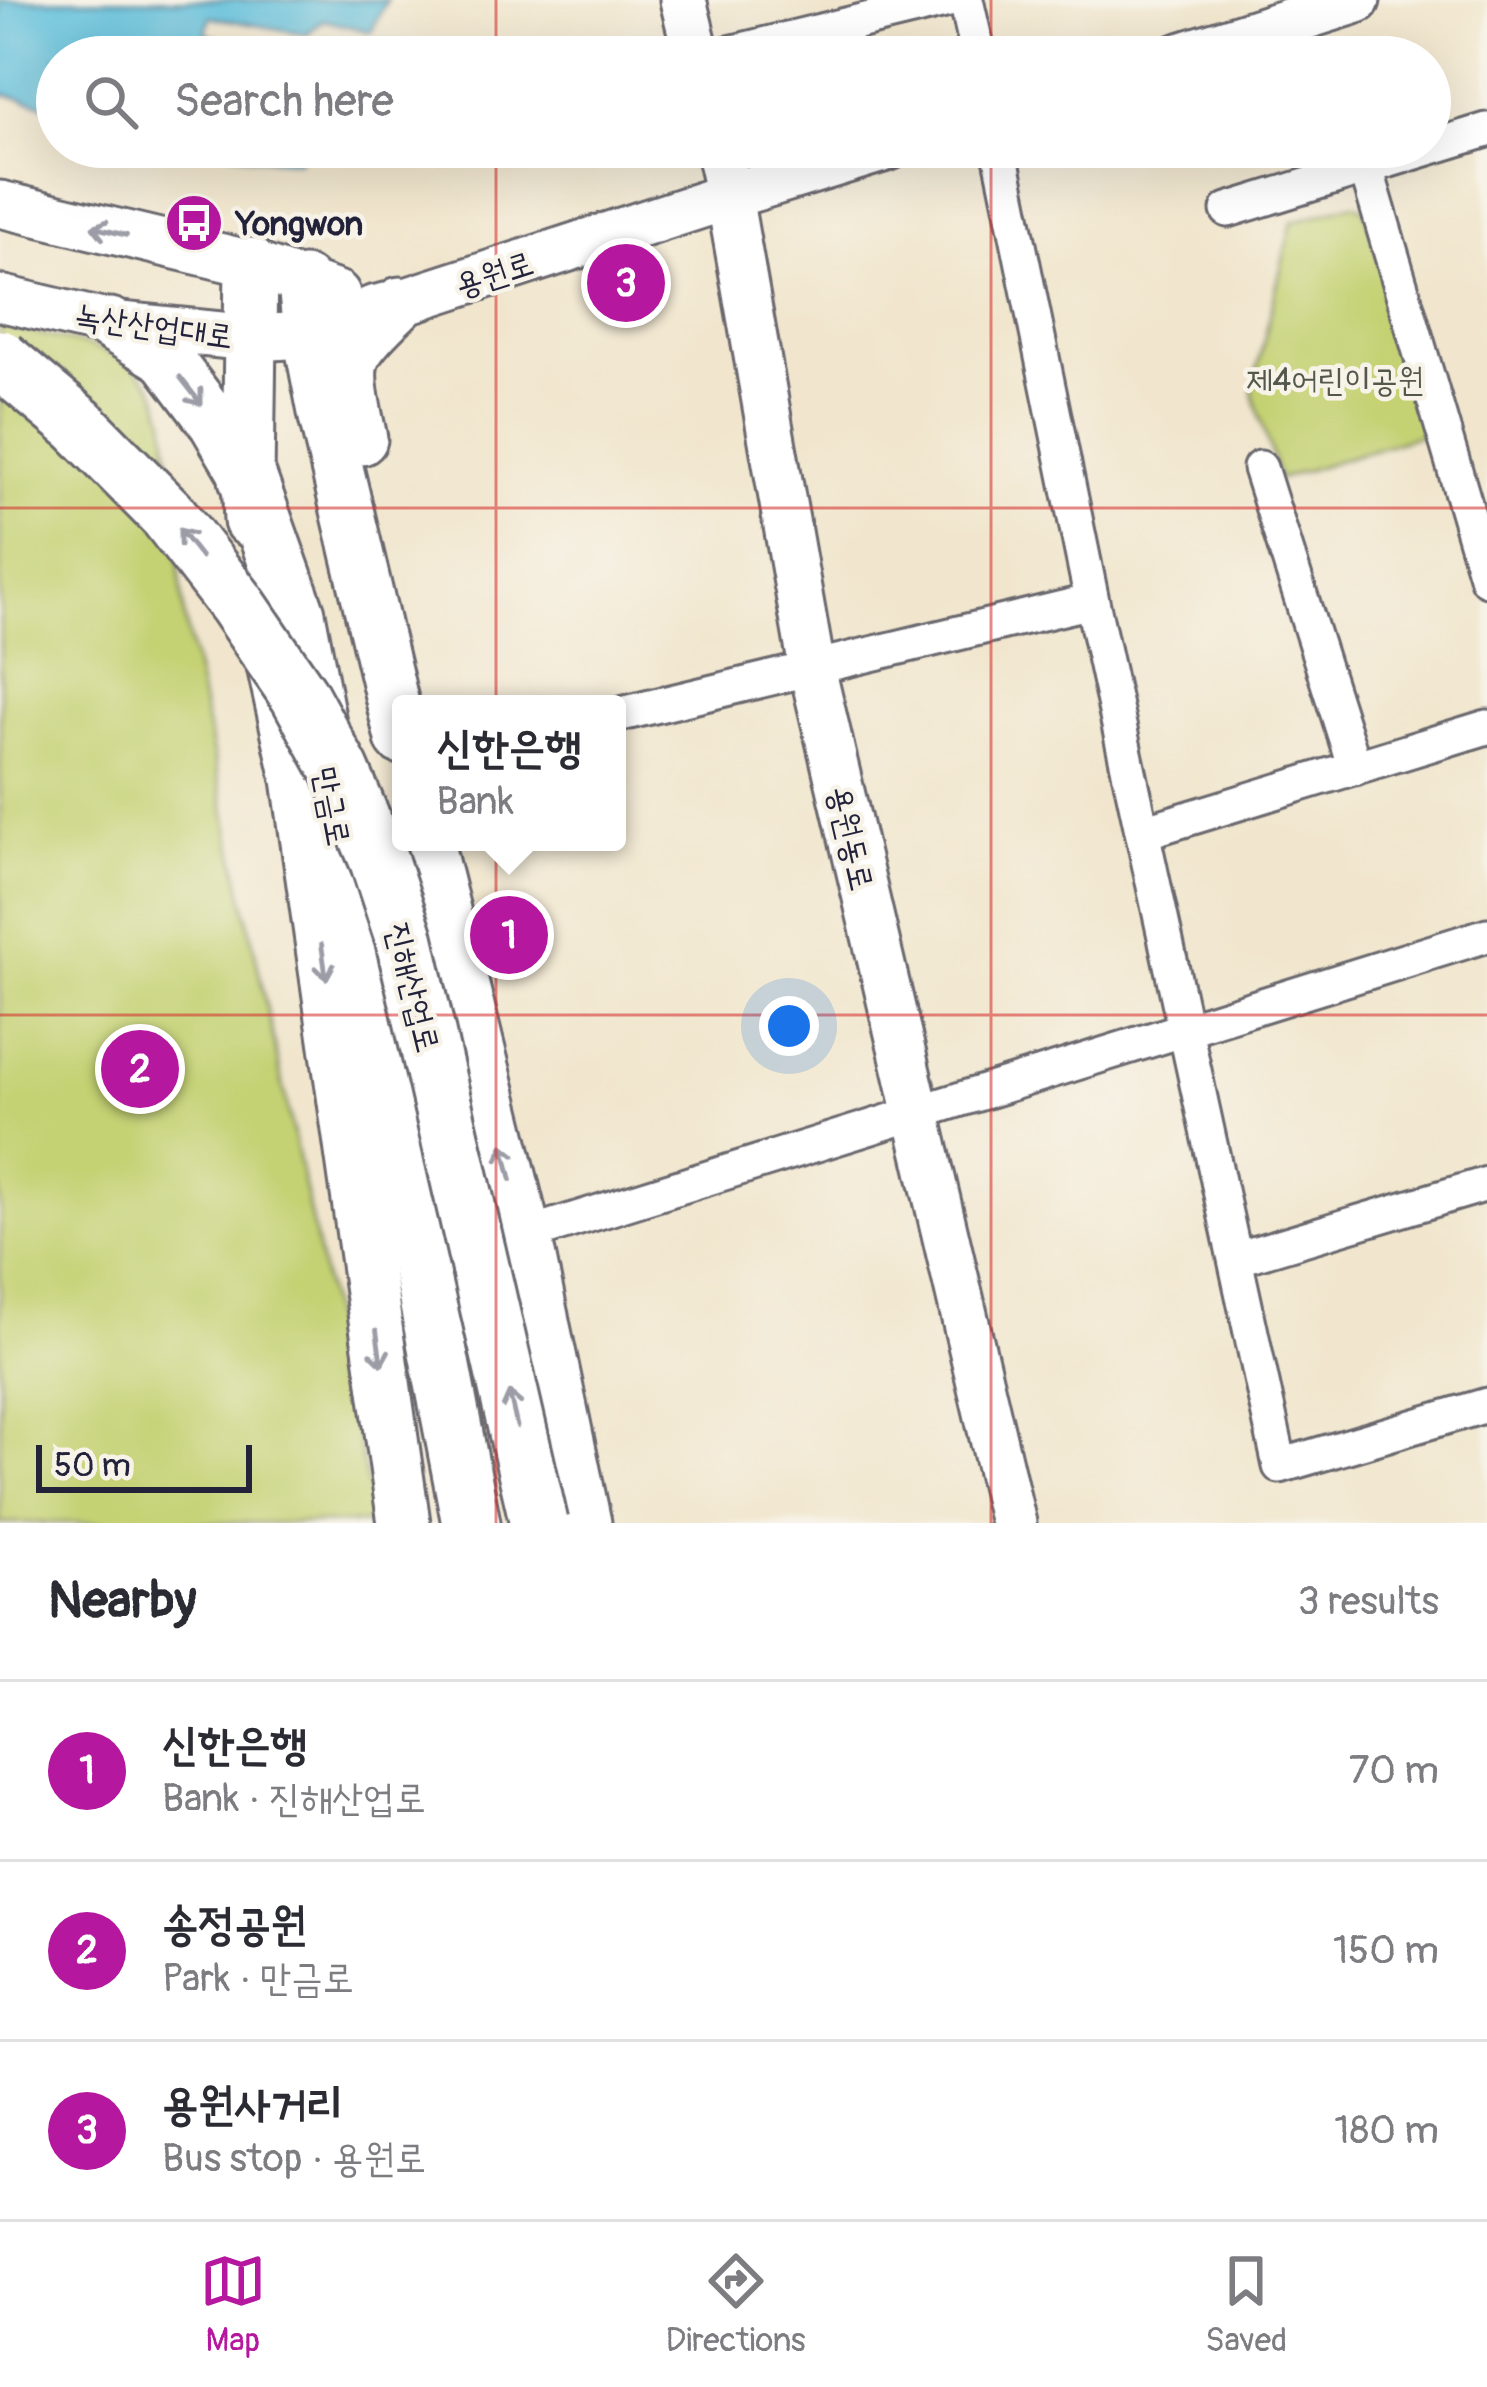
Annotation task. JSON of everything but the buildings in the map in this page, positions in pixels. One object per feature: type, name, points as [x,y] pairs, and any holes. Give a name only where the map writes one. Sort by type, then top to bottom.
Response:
[{"type":"highway","name":"진해산업로","points":[[0,359],[79,425],[168,515],[299,695],[340,770],[379,861],[404,937],[539,1523]]},
{"type":"highway","name":"만금로","points":[[248,479],[296,614],[471,1523]]},
{"type":"main road","points":[[683,0],[692,36]]},
{"type":"main road","points":[[1243,36],[1357,0]]},
{"type":"main road","name":"용원동로","points":[[723,168],[812,668],[1013,1523]]},
{"type":"main road","name":"용원로","points":[[309,335],[821,168]]},
{"type":"main road","points":[[0,204],[251,264],[387,306],[352,362],[375,530],[371,618]]},
{"type":"main road","points":[[251,264],[248,479],[253,579],[298,779],[404,1523]]},
{"type":"main road","points":[[304,282],[309,335],[392,702]]},
{"type":"main road","name":"녹산산업대로","points":[[0,298],[110,324],[251,338],[309,335]]},
{"type":"main road","points":[[110,324],[166,358],[215,423],[248,479]]},
{"type":"main road","points":[[429,851],[525,1235],[585,1523]]},
{"type":"street","points":[[800,36],[949,0]]},
{"type":"street","points":[[966,0],[974,36]]},
{"type":"street","points":[[1451,141],[1487,130]]},
{"type":"street","points":[[1003,168],[1280,1466],[1487,1405]]},
{"type":"street","points":[[1228,210],[1366,168],[1487,579]]},
{"type":"street","points":[[1260,469],[1355,768]]},
{"type":"street","points":[[626,713],[1092,601]]},
{"type":"street","points":[[1144,832],[1487,727]]},
{"type":"street","points":[[472,1252],[1487,934]]},
{"type":"street","points":[[1236,1259],[1487,1184]]},
{"type":"green space","name":"제4어린이공원","points":[[1353,204],[1364,208],[1433,431],[1279,479],[1252,391],[1292,222]]},
{"type":"green space","points":[[0,326],[107,353],[143,376],[160,402],[184,615],[375,1523],[0,1523]]},
{"type":"water","points":[[0,0],[387,0],[371,32],[323,20],[307,34],[210,17],[206,34],[213,36],[36,36],[36,102],[0,93]]},
{"type":"place","name":"Yongwon","points":[[194,223]]},
{"type":"place","name":"용원사거리","points":[[626,283]]},
{"type":"place","name":"신한은행","points":[[509,935]]},
{"type":"place","name":"송정공원","points":[[140,1069]]}]
